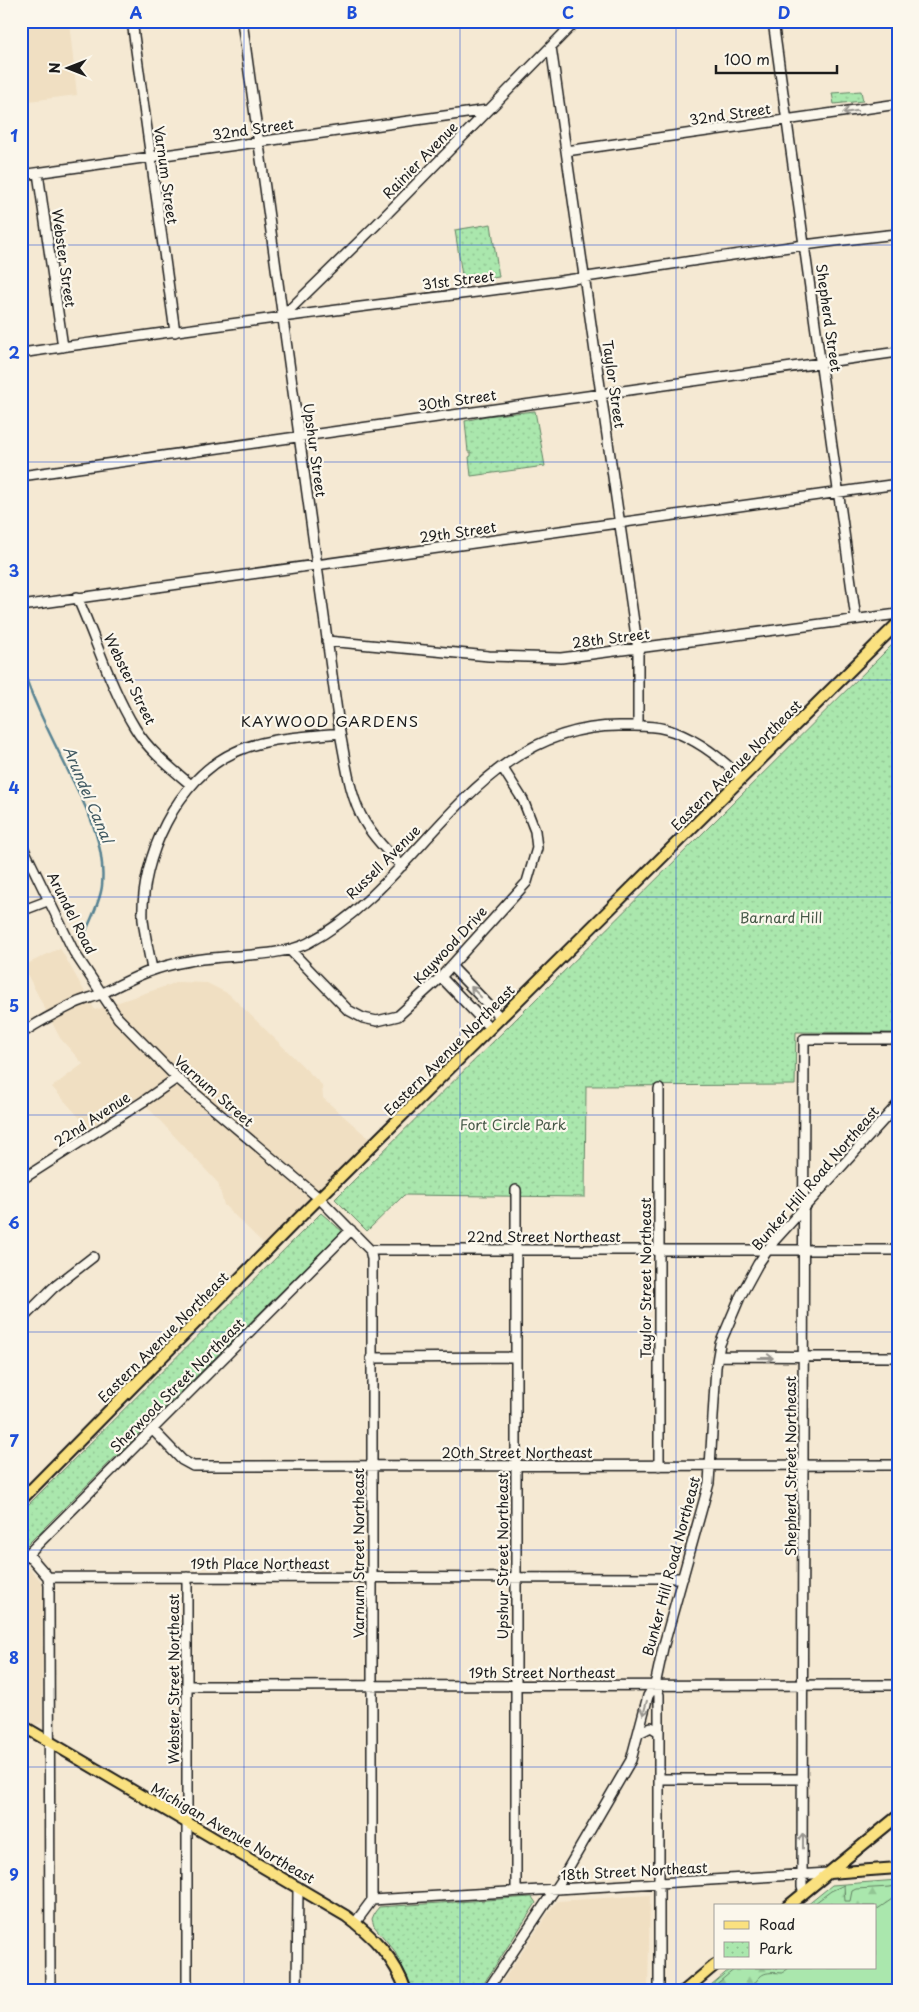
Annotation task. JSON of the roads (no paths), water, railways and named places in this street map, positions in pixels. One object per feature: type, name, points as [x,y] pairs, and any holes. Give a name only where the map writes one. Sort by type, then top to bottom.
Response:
[{"type":"main road","name":"Eastern Avenue Northeast","points":[[21,1500],[319,1198],[898,623]]},
{"type":"main road","name":"Michigan Avenue Northeast","points":[[21,1725],[355,1922],[385,1952],[397,1971],[406,1991]]},
{"type":"main road","points":[[790,1904],[898,1816]]},
{"type":"main road","name":"18th Street Northeast","points":[[829,1873],[898,1868]]},
{"type":"main road","points":[[684,1991],[714,1967]]},
{"type":"street","name":"Varnum Street","points":[[132,21],[175,332]]},
{"type":"street","name":"Upshur Street","points":[[242,21],[340,733],[356,805],[377,840],[402,866]]},
{"type":"street","name":"Rainier Avenue","points":[[282,316],[376,225],[576,21]]},
{"type":"street","name":"Shepherd Street","points":[[773,21],[840,492],[856,619]]},
{"type":"street","name":"Taylor Street","points":[[552,47],[638,650],[638,726]]},
{"type":"street","name":"32nd Street","points":[[566,151],[898,104]]},
{"type":"street","name":"32nd Street","points":[[21,175],[488,110]]},
{"type":"street","name":"Webster Street","points":[[38,173],[63,347]]},
{"type":"street","name":"31st Street","points":[[21,353],[282,316],[584,277],[804,244],[898,234]]},
{"type":"street","name":"30th Street","points":[[21,476],[898,352]]},
{"type":"street","name":"29th Street","points":[[21,606],[898,484]]},
{"type":"street","name":"Webster Street","points":[[77,598],[135,728],[154,752],[190,785]]},
{"type":"street","name":"28th Street","points":[[327,641],[536,659],[592,656],[898,614]]},
{"type":"street","name":"Russell Avenue","points":[[21,1034],[76,1003],[102,994],[152,969],[190,960],[290,950],[307,943],[327,932],[361,906],[402,866],[422,842],[460,804],[502,767],[522,753],[569,733],[606,726],[663,728],[707,749],[741,778]]},
{"type":"street","points":[[152,969],[143,920],[146,878],[153,851],[168,820],[190,785],[212,765],[234,752],[282,739],[340,733]]},
{"type":"street","name":"Kaywood Drive","points":[[290,950],[348,1010],[363,1018],[378,1021],[398,1016],[441,977],[527,882],[537,848],[535,831],[523,800],[502,767]]},
{"type":"street","name":"Arundel Road","points":[[21,843],[74,952],[102,994]]},
{"type":"street","points":[[21,911],[50,900]]},
{"type":"street","points":[[451,966],[501,1018]]},
{"type":"street","points":[[441,977],[490,1028]]},
{"type":"street","name":"Varnum Street","points":[[102,994],[118,1018],[177,1078],[319,1198]]},
{"type":"street","name":"Shepherd Street Northeast","points":[[804,1892],[802,1874],[804,1039],[898,1039]]},
{"type":"street","name":"22nd Avenue","points":[[21,1180],[177,1078]]},
{"type":"street","name":"Taylor Street Northeast","points":[[659,1090],[659,1466]]},
{"type":"street","name":"Bunker Hill Road Northeast","points":[[487,1991],[562,1877],[630,1764],[648,1696],[655,1685],[663,1648],[704,1501],[711,1466],[718,1356],[730,1317],[758,1264],[768,1250],[898,1104]]},
{"type":"street","name":"Upshur Street Northeast","points":[[516,1190],[516,1892]]},
{"type":"street","points":[[319,1198],[370,1250]]},
{"type":"street","name":"Sherwood Street Northeast","points":[[25,1557],[352,1230]]},
{"type":"street","name":"22nd Street Northeast","points":[[370,1250],[898,1250]]},
{"type":"street","name":"Varnum Street Northeast","points":[[370,1250],[372,1900]]},
{"type":"street","points":[[21,1320],[53,1288],[93,1257]]},
{"type":"street","points":[[718,1356],[804,1358],[898,1357]]},
{"type":"street","points":[[371,1358],[516,1357]]},
{"type":"street","name":"20th Street Northeast","points":[[152,1429],[182,1460],[193,1466],[898,1465]]},
{"type":"street","points":[[25,1557],[48,1576],[50,1991]]},
{"type":"street","name":"19th Place Northeast","points":[[48,1576],[682,1578]]},
{"type":"street","name":"Webster Street Northeast","points":[[186,1577],[187,1991]]},
{"type":"street","points":[[655,1685],[659,1695],[659,1991]]},
{"type":"street","name":"19th Street Northeast","points":[[186,1686],[898,1685]]},
{"type":"street","points":[[639,1733],[651,1727],[659,1732]]},
{"type":"street","points":[[659,1779],[803,1779]]},
{"type":"street","name":"18th Street Northeast","points":[[372,1900],[829,1873]]},
{"type":"street","points":[[298,1887],[298,1991]]},
{"type":"street","points":[[355,1922],[372,1900]]},
{"type":"waterway","name":"Arundel Canal","points":[[21,664],[43,720],[82,800],[98,841],[101,856],[102,886],[97,905],[84,936]]},
{"type":"district","name":"KAYWOOD GARDENS","points":[[330,720]]},
{"type":"park label","name":"Barnard Hill","points":[[781,917]]},
{"type":"park label","name":"Fort Circle Park","points":[[513,1124]]}]
